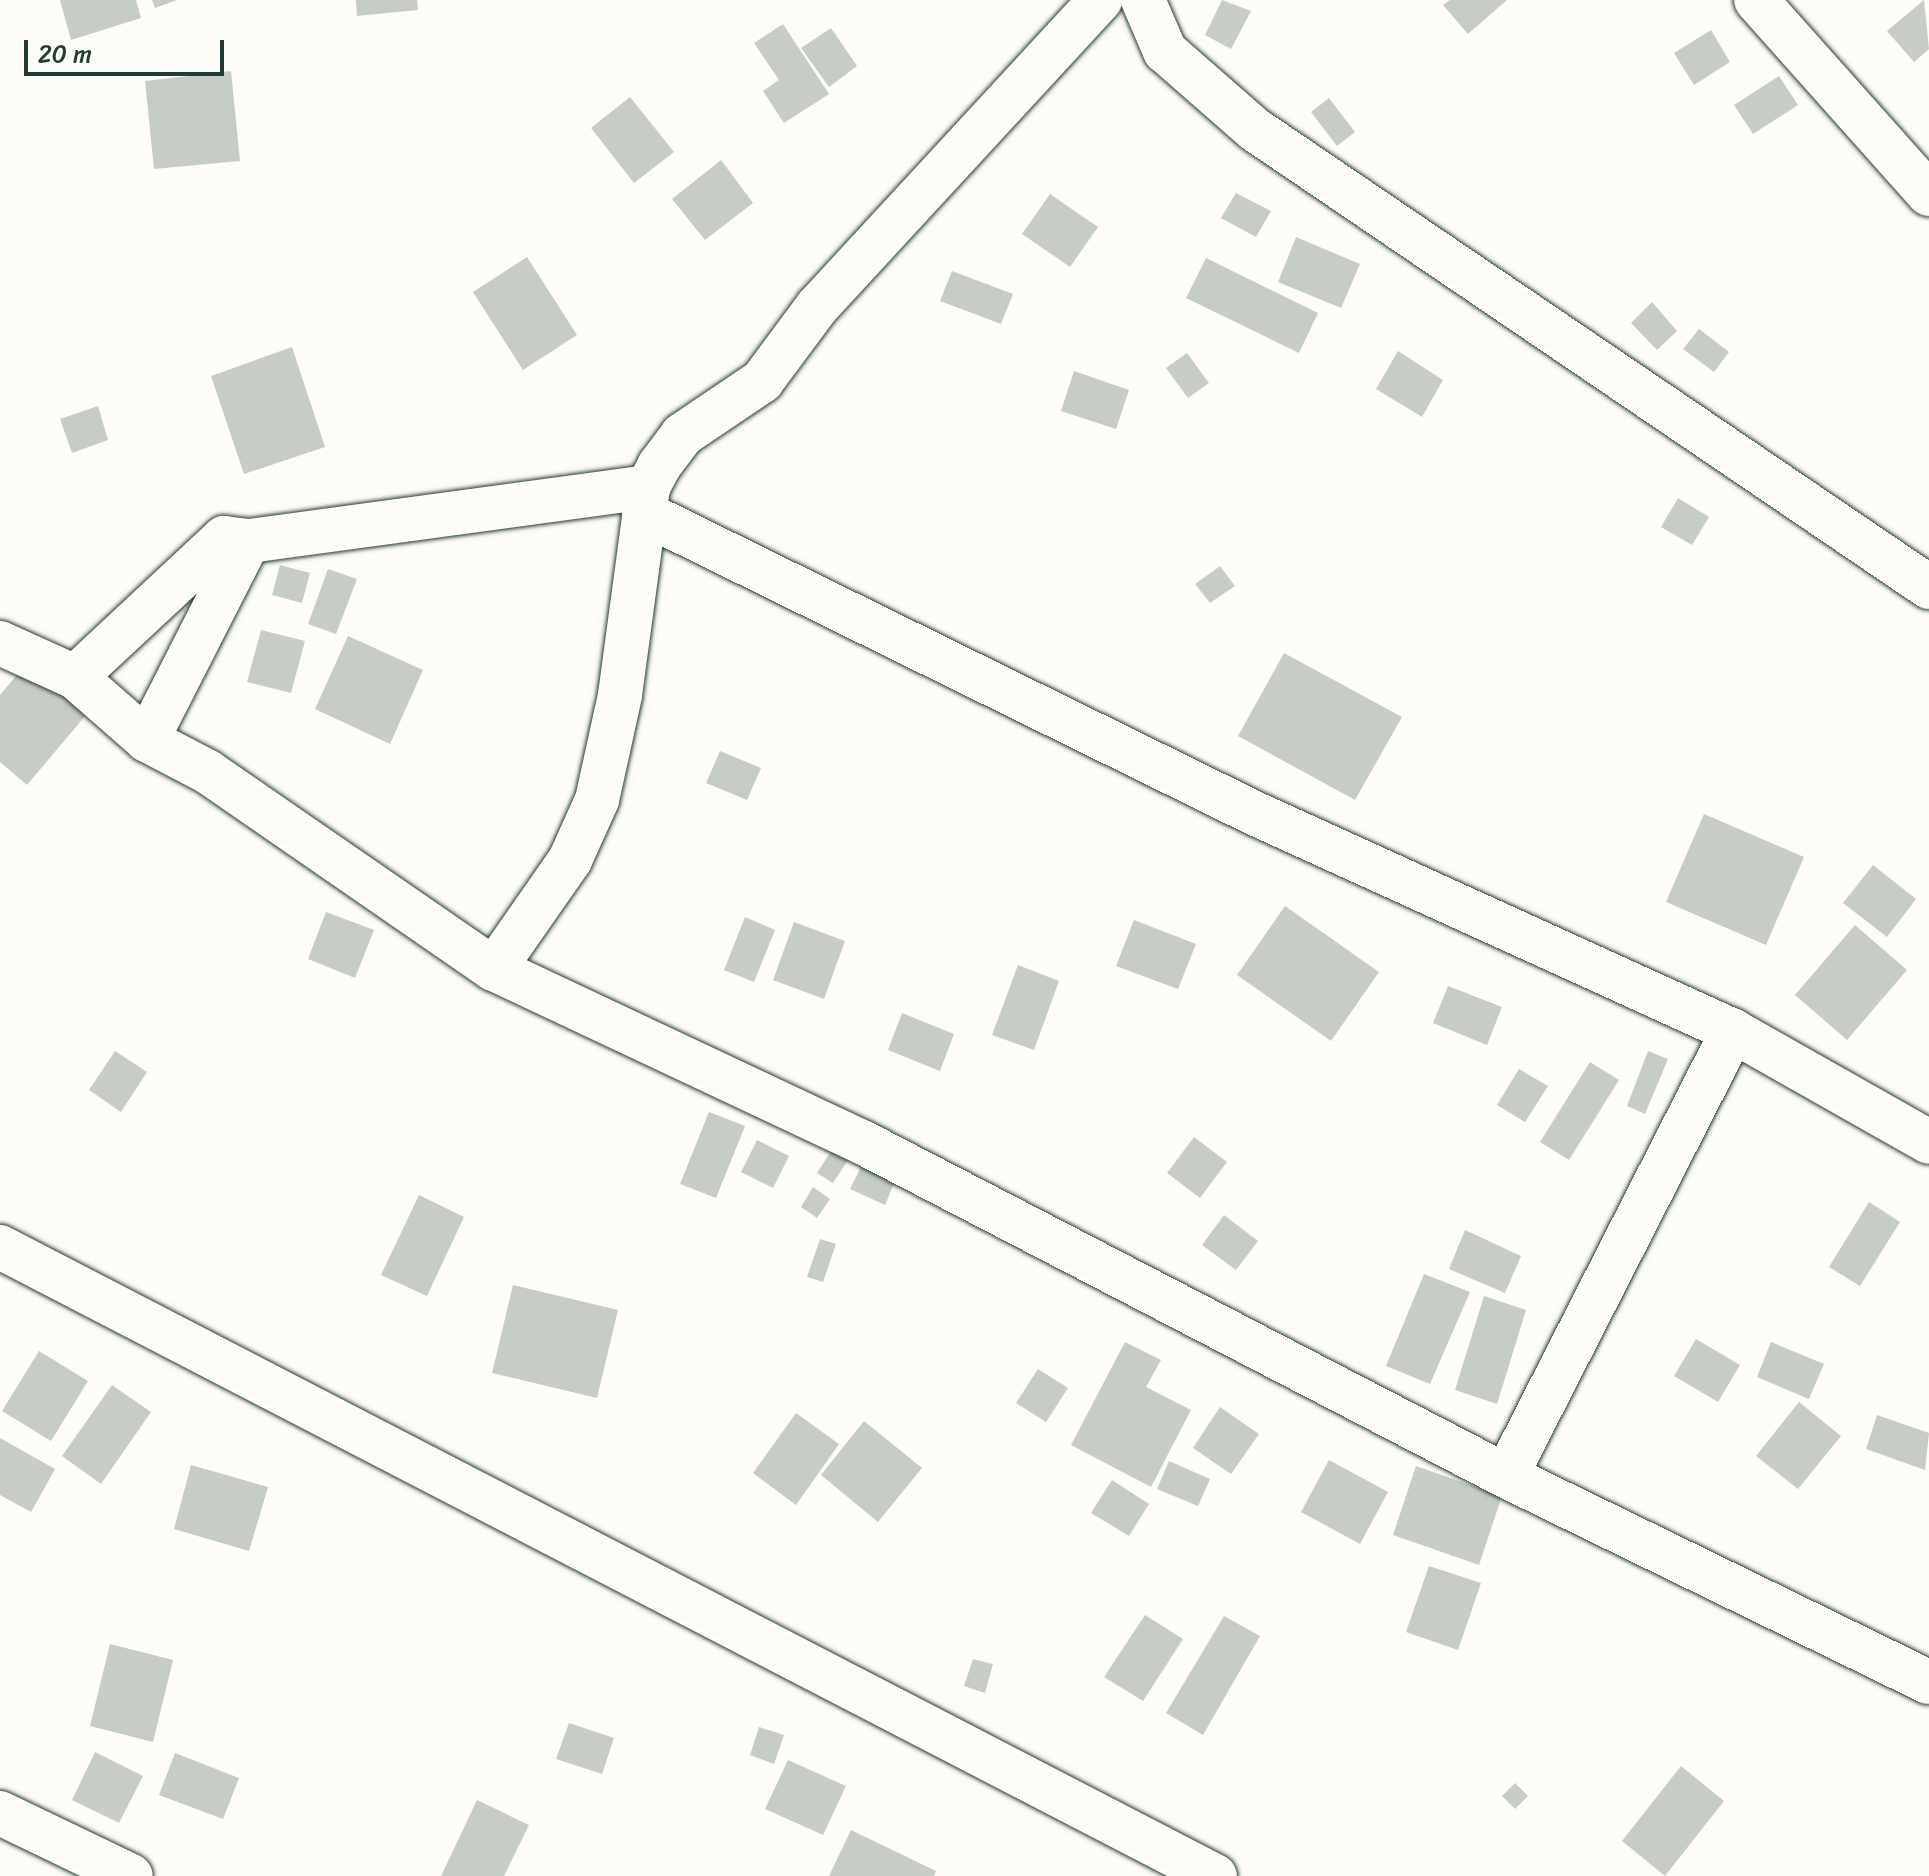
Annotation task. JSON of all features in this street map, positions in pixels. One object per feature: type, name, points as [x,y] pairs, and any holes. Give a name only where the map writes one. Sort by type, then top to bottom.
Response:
[{"type":"street","points":[[1143,0],[1165,51],[1254,129],[1929,587]]},
{"type":"street","points":[[1756,0],[1929,194]]},
{"type":"street","points":[[494,969],[570,860],[597,800],[646,500],[682,435],[762,381],[817,307],[1089,4]]},
{"type":"street","points":[[75,677],[224,538],[249,541],[646,500],[1254,813],[1733,1031],[1929,1142]]},
{"type":"street","points":[[147,740],[248,542]]},
{"type":"street","points":[[0,643],[75,677],[147,740],[208,772],[494,969],[862,1142],[1506,1476],[1929,1682]]},
{"type":"street","points":[[1506,1476],[1733,1031]]},
{"type":"street","points":[[0,1247],[1215,1876]]},
{"type":"street","points":[[0,1813],[131,1876]]},
{"type":"building","points":[[60,0],[136,0],[141,18],[71,40]]},
{"type":"building","points":[[152,0],[177,0],[155,8]]},
{"type":"building","points":[[356,0],[417,0],[418,10],[357,16]]},
{"type":"building","points":[[1222,0],[1251,11],[1231,49],[1205,35]]},
{"type":"building","points":[[1450,0],[1507,0],[1468,34],[1443,5]]},
{"type":"building","points":[[1924,0],[1929,49],[1914,62],[1887,31]]},
{"type":"building","points":[[783,24],[829,94],[784,123],[763,91],[779,80],[754,43]]},
{"type":"building","points":[[831,28],[857,66],[829,87],[801,48]]},
{"type":"building","points":[[1711,30],[1730,62],[1694,85],[1674,53]]},
{"type":"building","points":[[231,71],[240,161],[154,169],[145,81]]},
{"type":"building","points":[[1779,76],[1798,105],[1753,134],[1734,105]]},
{"type":"building","points":[[630,97],[674,152],[634,183],[591,128]]},
{"type":"building","points":[[1329,98],[1355,132],[1337,146],[1311,112]]},
{"type":"building","points":[[721,160],[753,203],[705,240],[672,199]]},
{"type":"building","points":[[1236,193],[1271,211],[1256,237],[1221,218]]},
{"type":"building","points":[[1050,194],[1098,227],[1070,267],[1022,234]]},
{"type":"building","points":[[1296,237],[1360,264],[1341,308],[1278,282]]},
{"type":"building","points":[[527,257],[577,335],[523,370],[473,292]]},
{"type":"building","points":[[1206,258],[1318,313],[1299,353],[1186,298]]},
{"type":"building","points":[[952,271],[1013,294],[1001,324],[940,301]]},
{"type":"building","points":[[1652,302],[1677,331],[1657,350],[1631,323]]},
{"type":"building","points":[[1699,329],[1729,352],[1714,372],[1683,349]]},
{"type":"building","points":[[292,347],[325,447],[244,474],[211,376]]},
{"type":"building","points":[[1398,351],[1443,380],[1422,417],[1376,389]]},
{"type":"building","points":[[1187,353],[1209,383],[1188,398],[1166,368]]},
{"type":"building","points":[[1074,371],[1129,390],[1116,429],[1061,411]]},
{"type":"building","points":[[98,406],[108,440],[72,453],[60,419]]},
{"type":"building","points":[[1678,498],[1709,517],[1692,545],[1661,527]]},
{"type":"building","points":[[280,565],[310,573],[302,603],[272,595]]},
{"type":"building","points":[[1220,566],[1235,586],[1210,603],[1195,584]]},
{"type":"building","points":[[328,569],[357,579],[336,634],[308,624]]},
{"type":"building","points":[[261,630],[305,641],[291,693],[247,682]]},
{"type":"building","points":[[348,636],[423,670],[390,744],[315,709]]},
{"type":"building","points":[[1284,653],[1402,717],[1355,800],[1238,736]]},
{"type":"building","points":[[26,664],[86,715],[27,785],[0,762],[0,695]]},
{"type":"building","points":[[720,751],[761,768],[747,800],[706,783]]},
{"type":"building","points":[[1704,814],[1804,857],[1766,945],[1666,902]]},
{"type":"building","points":[[1873,865],[1916,899],[1887,937],[1843,903]]},
{"type":"building","points":[[1285,906],[1379,972],[1331,1041],[1237,975]]},
{"type":"building","points":[[326,912],[374,930],[355,978],[308,959]]},
{"type":"building","points":[[745,917],[775,930],[754,982],[724,970]]},
{"type":"building","points":[[1134,920],[1196,944],[1178,989],[1116,966]]},
{"type":"building","points":[[794,922],[845,941],[824,999],[773,980]]},
{"type":"building","points":[[1855,925],[1907,970],[1847,1040],[1795,995]]},
{"type":"building","points":[[1018,965],[1059,981],[1034,1050],[992,1035]]},
{"type":"building","points":[[1448,986],[1502,1007],[1487,1045],[1433,1023]]},
{"type":"building","points":[[902,1013],[954,1034],[940,1071],[888,1050]]},
{"type":"building","points":[[115,1051],[147,1072],[121,1112],[89,1090]]},
{"type":"building","points":[[1648,1051],[1668,1059],[1645,1114],[1627,1106]]},
{"type":"building","points":[[1590,1062],[1619,1080],[1569,1160],[1540,1142]]},
{"type":"building","points":[[1519,1069],[1548,1086],[1525,1122],[1497,1105]]},
{"type":"building","points":[[709,1112],[745,1126],[716,1198],[680,1184]]},
{"type":"building","points":[[1194,1137],[1227,1162],[1200,1198],[1167,1173]]},
{"type":"building","points":[[839,1139],[856,1148],[833,1183],[817,1173]]},
{"type":"building","points":[[757,1140],[789,1156],[773,1188],[741,1172]]},
{"type":"building","points":[[862,1165],[895,1181],[885,1205],[850,1189]]},
{"type":"building","points":[[813,1187],[830,1199],[817,1218],[801,1207]]},
{"type":"building","points":[[419,1195],[464,1217],[427,1296],[381,1275]]},
{"type":"building","points":[[1869,1202],[1900,1222],[1860,1286],[1829,1267]]},
{"type":"building","points":[[1224,1215],[1258,1241],[1236,1270],[1202,1245]]},
{"type":"building","points":[[1465,1230],[1521,1256],[1505,1293],[1449,1269]]},
{"type":"building","points":[[820,1239],[836,1244],[823,1282],[807,1277]]},
{"type":"building","points":[[1424,1274],[1470,1292],[1430,1384],[1386,1366]]},
{"type":"building","points":[[513,1285],[618,1310],[597,1398],[492,1373]]},
{"type":"building","points":[[1484,1296],[1526,1310],[1497,1404],[1455,1390]]},
{"type":"building","points":[[1696,1339],[1740,1365],[1718,1402],[1674,1376]]},
{"type":"building","points":[[1125,1342],[1161,1360],[1146,1387],[1191,1410],[1151,1487],[1071,1445]]},
{"type":"building","points":[[1771,1342],[1824,1364],[1809,1399],[1757,1377]]},
{"type":"building","points":[[39,1351],[88,1381],[51,1441],[2,1411]]},
{"type":"building","points":[[1038,1369],[1068,1388],[1046,1422],[1016,1403]]},
{"type":"building","points":[[112,1385],[151,1412],[101,1484],[62,1456]]},
{"type":"building","points":[[1799,1402],[1841,1436],[1798,1489],[1756,1456]]},
{"type":"building","points":[[1220,1407],[1259,1434],[1231,1474],[1193,1448]]},
{"type":"building","points":[[796,1413],[839,1444],[796,1505],[753,1473]]},
{"type":"building","points":[[1877,1415],[1929,1433],[1925,1470],[1866,1449]]},
{"type":"building","points":[[864,1421],[922,1468],[878,1522],[821,1475]]},
{"type":"building","points":[[0,1438],[55,1469],[31,1512],[0,1495]]},
{"type":"building","points":[[1329,1460],[1388,1492],[1360,1544],[1301,1512]]},
{"type":"building","points":[[1169,1461],[1210,1479],[1198,1506],[1157,1489]]},
{"type":"building","points":[[191,1465],[268,1487],[249,1551],[174,1529]]},
{"type":"building","points":[[1416,1466],[1502,1496],[1479,1565],[1393,1535]]},
{"type":"building","points":[[1112,1480],[1149,1504],[1129,1536],[1091,1513]]},
{"type":"building","points":[[1429,1566],[1481,1583],[1458,1650],[1406,1632]]},
{"type":"building","points":[[1145,1615],[1183,1639],[1143,1701],[1104,1677]]},
{"type":"building","points":[[1224,1616],[1260,1636],[1203,1735],[1166,1713]]},
{"type":"building","points":[[110,1644],[173,1660],[153,1742],[90,1726]]},
{"type":"building","points":[[973,1659],[993,1664],[985,1693],[964,1686]]},
{"type":"building","points":[[569,1723],[614,1738],[602,1774],[556,1759]]},
{"type":"building","points":[[759,1727],[784,1735],[774,1764],[750,1755]]},
{"type":"building","points":[[95,1752],[143,1776],[119,1823],[72,1800]]},
{"type":"building","points":[[175,1753],[239,1778],[223,1819],[159,1795]]},
{"type":"building","points":[[788,1760],[846,1786],[823,1835],[765,1809]]},
{"type":"building","points":[[1681,1766],[1724,1801],[1665,1876],[1622,1841]]},
{"type":"building","points":[[1515,1783],[1528,1796],[1515,1809],[1502,1796]]},
{"type":"building","points":[[477,1800],[529,1825],[504,1876],[441,1876]]},
{"type":"building","points":[[851,1830],[936,1871],[934,1876],[829,1876]]}]
